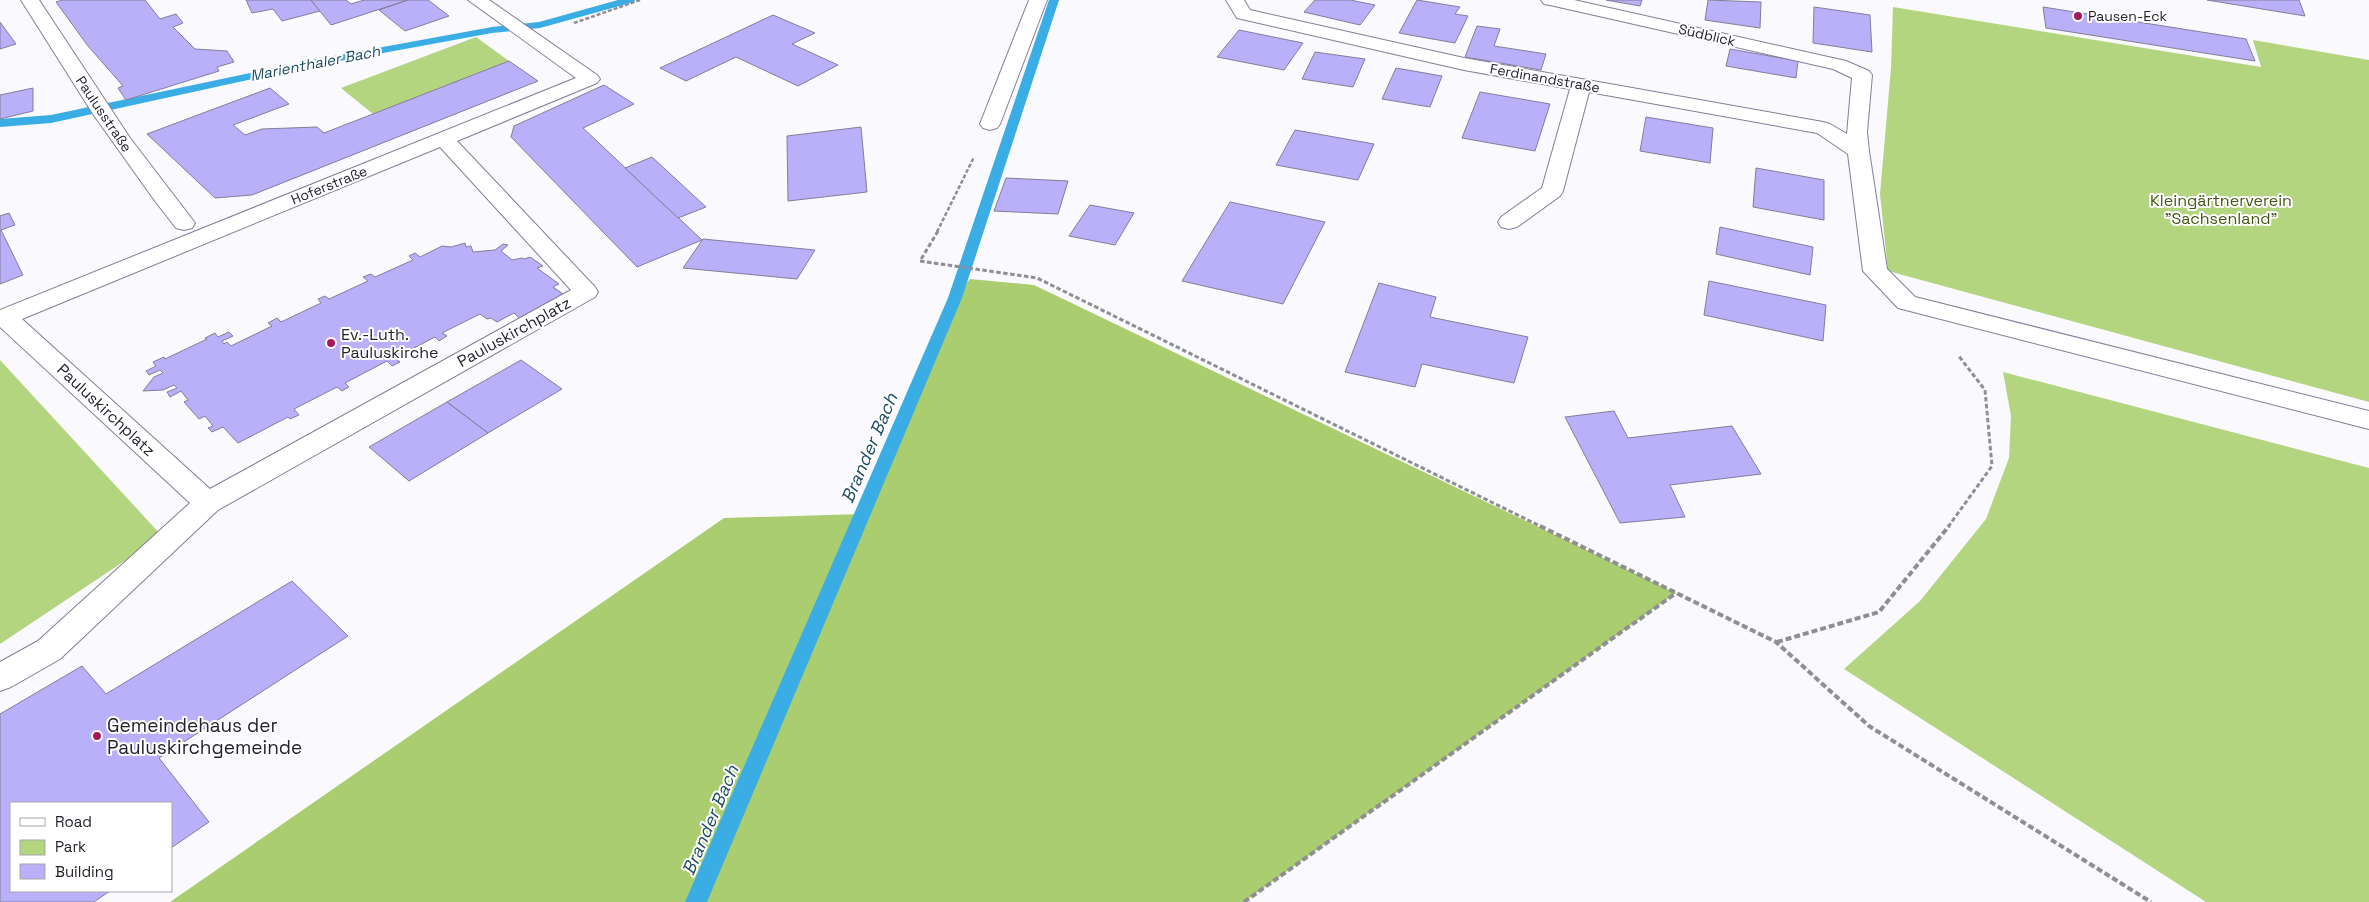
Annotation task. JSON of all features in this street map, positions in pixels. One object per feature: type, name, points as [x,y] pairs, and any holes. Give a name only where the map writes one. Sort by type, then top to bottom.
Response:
[{"type":"street","name":"Paulusstraße","points":[[30,0],[106,120],[150,182],[184,223]]},
{"type":"street","points":[[477,0],[506,18],[531,37]]},
{"type":"street","points":[[990,124],[1038,0]]},
{"type":"street","name":"Ferdinandstraße","points":[[1235,0],[1243,14],[1464,64],[1823,128],[1858,151]]},
{"type":"street","name":"Südblick","points":[[1550,0],[1839,64],[1862,75],[1857,132],[1858,151]]},
{"type":"street","name":"Hoferstraße","points":[[2,318],[590,80],[531,37]]},
{"type":"street","points":[[1510,222],[1552,191],[1581,85]]},
{"type":"street","name":"Pauluskirchplatz","points":[[0,678],[49,650],[208,504],[586,292],[444,139]]},
{"type":"street","points":[[1858,151],[1875,271],[1907,303],[2369,420]]},
{"type":"street","name":"Pauluskirchplatz","points":[[2,318],[208,504]]},
{"type":"path","points":[[531,37],[637,0]]},
{"type":"path","points":[[990,124],[937,233],[920,260],[933,264],[1037,278],[1776,642],[1869,726],[2151,902]]},
{"type":"path","points":[[1776,642],[1879,612],[1934,547],[1992,466],[1985,390],[1954,352]]},
{"type":"path","points":[[1244,902],[1676,592]]},
{"type":"green space","name":"Kleingärtnerverein \"Sachsenland\"","points":[[1893,7],[2261,67],[2253,40],[2369,60],[2369,402],[1888,271],[1880,194],[1891,68]]},
{"type":"green space","points":[[476,37],[509,61],[373,114],[341,88]]},
{"type":"green space","points":[[970,279],[1034,285],[1676,593],[1244,902],[170,902],[724,518],[862,514],[955,298]]},
{"type":"green space","points":[[0,360],[162,536],[0,644]]},
{"type":"green space","points":[[2003,372],[2369,468],[2369,902],[2206,902],[1844,669],[1920,601],[1986,519],[2009,458],[2011,416]]},
{"type":"building","points":[[62,0],[145,0],[160,19],[176,14],[183,23],[173,27],[195,49],[227,51],[234,62],[217,67],[219,71],[126,100],[118,88],[123,86],[88,46],[56,2]]},
{"type":"building","points":[[246,0],[311,0],[320,11],[282,21],[273,9],[252,13]]},
{"type":"building","points":[[311,0],[346,0],[351,4],[364,0],[408,0],[331,25]]},
{"type":"building","points":[[408,0],[428,0],[449,16],[405,31],[379,10]]},
{"type":"building","points":[[1315,0],[1350,0],[1375,5],[1360,25],[1304,12]]},
{"type":"building","points":[[1417,0],[1460,7],[1455,14],[1468,16],[1455,43],[1399,33]]},
{"type":"building","points":[[1606,0],[1642,0],[1640,6]]},
{"type":"building","points":[[1708,0],[1761,2],[1760,28],[1705,20]]},
{"type":"building","points":[[2207,0],[2299,0],[2305,16]]},
{"type":"building","points":[[1814,7],[1870,15],[1872,52],[1813,43]]},
{"type":"building","points":[[2043,7],[2246,39],[2255,61],[2046,28]]},
{"type":"building","points":[[773,15],[815,33],[792,44],[838,65],[798,86],[736,57],[686,81],[660,68]]},
{"type":"building","points":[[0,22],[16,44],[0,49]]},
{"type":"building","points":[[1477,26],[1500,29],[1494,46],[1546,54],[1541,70],[1465,57]]},
{"type":"building","points":[[1239,30],[1303,43],[1284,70],[1217,57]]},
{"type":"building","points":[[1730,49],[1798,61],[1796,78],[1726,66]]},
{"type":"building","points":[[1315,52],[1365,59],[1353,87],[1302,79]]},
{"type":"building","points":[[509,61],[538,81],[252,195],[215,198],[147,134],[270,88],[289,104],[233,125],[245,135],[262,129],[317,127],[324,133]]},
{"type":"building","points":[[1396,68],[1442,76],[1430,107],[1382,99]]},
{"type":"building","points":[[604,85],[634,104],[583,128],[702,240],[637,267],[511,137],[514,126]]},
{"type":"building","points":[[33,88],[33,111],[0,119],[0,95]]},
{"type":"building","points":[[1480,92],[1550,104],[1535,151],[1462,138]]},
{"type":"building","points":[[1646,117],[1713,128],[1710,163],[1640,151]]},
{"type":"building","points":[[861,127],[867,192],[788,201],[787,136]]},
{"type":"building","points":[[1295,130],[1374,144],[1358,180],[1276,165]]},
{"type":"building","points":[[652,157],[706,207],[678,218],[625,168]]},
{"type":"building","points":[[1756,168],[1824,180],[1824,220],[1753,207]]},
{"type":"building","points":[[1006,178],[1068,181],[1058,214],[994,211]]},
{"type":"building","points":[[1230,202],[1325,222],[1283,304],[1182,281]]},
{"type":"building","points":[[1090,205],[1134,213],[1115,245],[1069,236]]},
{"type":"building","points":[[9,213],[15,225],[1,230],[23,275],[0,284],[0,216]]},
{"type":"building","points":[[1720,227],[1813,247],[1810,275],[1716,254]]},
{"type":"building","points":[[703,239],[815,250],[797,279],[683,268]]},
{"type":"building","name":"Ev.-Luth. Pauluskirche","points":[[465,243],[466,247],[471,246],[473,252],[495,250],[503,244],[508,245],[501,251],[512,260],[530,257],[543,266],[537,268],[559,284],[553,287],[566,296],[521,320],[514,313],[497,322],[491,318],[487,319],[480,314],[442,333],[447,336],[439,341],[435,337],[395,358],[400,362],[392,366],[387,361],[345,383],[349,387],[342,391],[337,387],[294,409],[299,415],[290,419],[288,417],[238,443],[223,427],[212,432],[208,428],[213,426],[205,416],[199,419],[184,402],[188,400],[181,391],[170,397],[167,392],[177,388],[174,385],[163,390],[143,391],[154,377],[163,373],[160,370],[149,375],[146,371],[156,366],[153,362],[164,357],[165,359],[207,339],[205,338],[215,333],[218,337],[229,332],[233,336],[222,341],[224,344],[227,342],[231,346],[272,326],[268,323],[277,318],[281,322],[321,303],[318,299],[325,296],[329,299],[368,281],[363,277],[371,274],[375,277],[413,260],[409,256],[415,253],[420,257],[442,246],[451,247]]},
{"type":"building","points":[[1709,281],[1826,305],[1823,341],[1704,315]]},
{"type":"building","points":[[1379,283],[1436,297],[1430,317],[1528,337],[1514,383],[1422,364],[1415,387],[1345,372]]},
{"type":"building","points":[[521,360],[562,389],[488,433],[447,402]]},
{"type":"building","points":[[447,402],[488,433],[409,481],[369,447]]},
{"type":"building","points":[[1614,411],[1628,438],[1732,426],[1761,474],[1670,485],[1685,517],[1620,523],[1565,417]]},
{"type":"building","name":"Gemeindehaus der Pauluskirchgemeinde","points":[[292,581],[348,636],[159,758],[209,822],[172,847],[172,802],[10,802],[10,892],[109,892],[94,902],[0,902],[0,714],[82,666],[106,694]]},
{"type":"waterway","name":"Marienthaler Bach","points":[[0,123],[51,119],[312,63],[441,41],[492,30],[540,25],[630,0]]},
{"type":"waterway","name":"Brander Bach","points":[[696,902],[955,298],[1054,0]]},
{"type":"place","name":"Pausen-Eck","points":[[2078,16]]},
{"type":"place","name":"Ev.-Luth. Pauluskirche","points":[[331,343]]},
{"type":"place","name":"Gemeindehaus der Pauluskirchgemeinde","points":[[97,736]]}]
